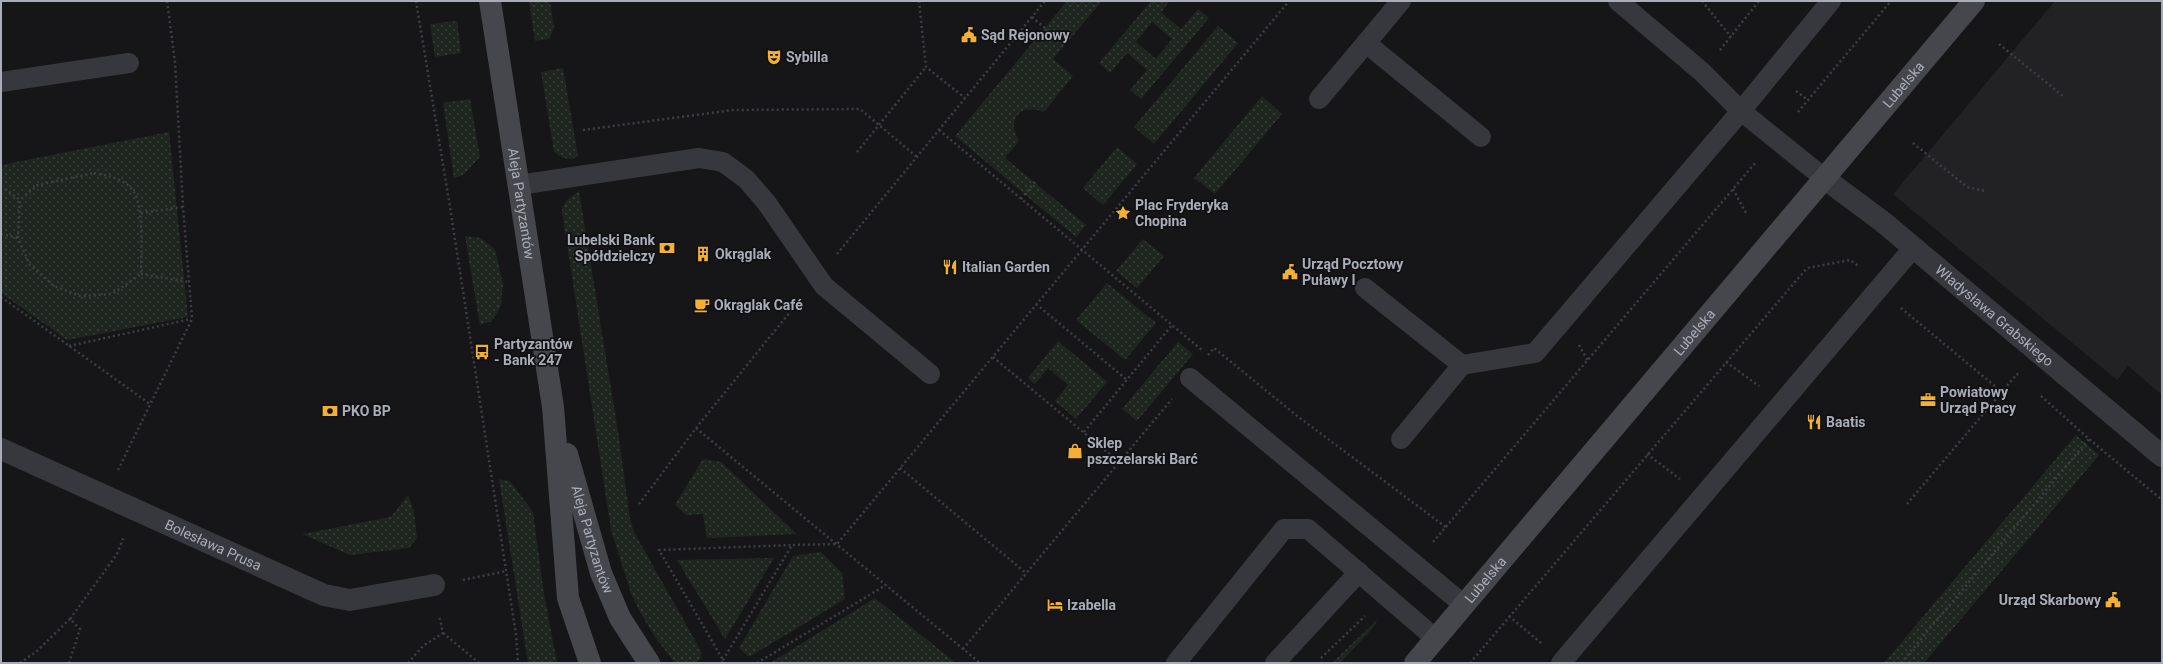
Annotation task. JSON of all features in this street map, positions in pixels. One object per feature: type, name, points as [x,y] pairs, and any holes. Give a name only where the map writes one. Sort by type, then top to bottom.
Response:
[{"type":"main road","name":"Aleja Partyzantów","points":[[490,1],[554,407],[568,598],[590,663]]},
{"type":"main road","name":"Lubelska","points":[[1415,663],[1974,1]]},
{"type":"main road","name":"Aleja Partyzantów","points":[[554,407],[601,573],[620,618],[649,663]]},
{"type":"main road","points":[[568,598],[572,663]]},
{"type":"street","name":"Władysława Grabskiego","points":[[1824,178],[1914,247],[2162,456]]},
{"type":"street","name":"Bolesława Prusa","points":[[1,449],[324,594],[350,600],[434,585]]},
{"type":"lane","points":[[1319,99],[1401,1]]},
{"type":"lane","points":[[1618,1],[1702,72],[1741,111],[1824,178]]},
{"type":"lane","points":[[1401,439],[1462,365],[1535,353],[1741,111],[1831,1]]},
{"type":"lane","points":[[1366,43],[1481,137]]},
{"type":"lane","points":[[1,82],[129,63]]},
{"type":"lane","points":[[519,185],[699,158],[723,162],[746,179],[766,202],[824,286],[930,374]]},
{"type":"lane","points":[[1562,662],[1914,247]]},
{"type":"lane","points":[[1365,288],[1462,365]]},
{"type":"lane","points":[[1190,378],[1464,605]]},
{"type":"lane","points":[[1176,663],[1284,529],[1308,529],[1436,638]]},
{"type":"lane","points":[[1275,663],[1359,572]]},
{"type":"path","points":[[105,496],[192,319],[183,207],[175,62],[167,1]]},
{"type":"path","points":[[416,1],[450,207],[506,571],[518,663]]},
{"type":"path","points":[[918,1],[926,66],[965,98]]},
{"type":"path","points":[[639,504],[696,428],[1045,1]]},
{"type":"path","points":[[792,545],[722,661],[659,550],[792,545],[837,544],[1289,1]]},
{"type":"path","points":[[1702,1],[1731,37],[1759,1]]},
{"type":"path","points":[[1798,112],[1891,1]]},
{"type":"path","points":[[1032,17],[1065,45]]},
{"type":"path","points":[[1999,44],[2063,96]]},
{"type":"path","points":[[857,152],[926,66]]},
{"type":"path","points":[[1793,89],[1808,100]]},
{"type":"path","points":[[583,130],[733,110],[860,109],[878,126],[917,157]]},
{"type":"path","points":[[939,130],[1208,356]]},
{"type":"path","points":[[1913,143],[1967,187],[1985,191]]},
{"type":"path","points":[[1413,563],[1447,528],[1756,162]]},
{"type":"path","points":[[141,274],[141,213],[132,189],[116,177],[94,173],[38,185],[20,200],[18,238],[30,266],[54,286],[80,296],[112,294],[141,274],[189,282]]},
{"type":"path","points":[[1021,199],[1035,182]]},
{"type":"path","points":[[1,186],[20,200]]},
{"type":"path","points":[[1734,189],[1747,215]]},
{"type":"path","points":[[141,213],[183,207]]},
{"type":"path","points":[[1,234],[18,238]]},
{"type":"path","points":[[1470,663],[1807,268],[1850,260],[1883,283],[1893,301],[2002,392]]},
{"type":"path","points":[[1,297],[150,404]]},
{"type":"path","points":[[1036,304],[1127,380]]},
{"type":"path","points":[[69,346],[192,319]]},
{"type":"path","points":[[1084,432],[1172,325]]},
{"type":"path","points":[[963,649],[1214,348],[1296,415],[1447,528]]},
{"type":"path","points":[[993,357],[1119,462]]},
{"type":"path","points":[[1726,362],[1781,403]]},
{"type":"path","points":[[1907,504],[2016,374],[2022,379]]},
{"type":"path","points":[[2039,394],[2089,440],[2162,500]]},
{"type":"path","points":[[696,428],[979,663]]},
{"type":"path","points":[[1902,663],[2089,440]]},
{"type":"path","points":[[1647,454],[1703,496]]},
{"type":"path","points":[[900,468],[1026,573]]},
{"type":"path","points":[[20,663],[37,650],[70,619],[117,554],[134,508]]},
{"type":"path","points":[[479,663],[443,633],[434,585],[506,571]]},
{"type":"path","points":[[757,663],[886,585]]},
{"type":"path","points":[[1317,663],[1385,594]]},
{"type":"path","points":[[1509,616],[1562,662]]},
{"type":"path","points":[[69,663],[80,628],[70,619]]},
{"type":"path","points":[[408,663],[423,646],[443,633]]},
{"type":"shaded area","points":[[529,1],[550,1],[554,28],[549,39],[535,41]]},
{"type":"shaded area","points":[[1067,1],[1102,1],[1053,59],[1073,76],[1044,112],[1028,109],[1022,111],[1018,115],[1014,126],[1015,133],[1019,141],[1005,158],[1086,225],[1076,237],[955,136]]},
{"type":"shaded area","points":[[1151,1],[1170,1],[1161,12],[1181,29],[1198,9],[1209,18],[1141,99],[1130,90],[1147,70],[1127,53],[1110,73],[1099,63]],"holes":[[[1152,22],[1172,39],[1156,59],[1136,42]]]},
{"type":"shaded area","points":[[2055,1],[2162,1],[2162,395],[2128,366],[2117,380],[1893,194]]},
{"type":"shaded area","points":[[457,21],[461,53],[435,57],[430,24]]},
{"type":"shaded area","points":[[1218,26],[1238,43],[1154,144],[1134,127]]},
{"type":"shaded area","points":[[563,68],[578,156],[572,159],[563,158],[554,152],[541,72]]},
{"type":"shaded area","points":[[1262,96],[1282,114],[1215,194],[1194,178]]},
{"type":"shaded area","points":[[470,99],[480,157],[463,175],[454,178],[443,103]]},
{"type":"shaded area","points":[[169,132],[188,317],[67,340],[1,293],[1,165]]},
{"type":"shaded area","points":[[1117,147],[1137,164],[1103,205],[1083,188]]},
{"type":"shaded area","points":[[579,191],[619,438],[630,519],[634,532],[701,651],[701,658],[696,663],[675,663],[655,637],[641,614],[631,593],[611,530],[562,211],[570,197]]},
{"type":"shaded area","points":[[465,236],[480,238],[495,249],[503,284],[501,306],[492,321],[480,325]]},
{"type":"shaded area","points":[[1143,239],[1164,256],[1137,288],[1116,271]]},
{"type":"shaded area","points":[[1107,283],[1156,323],[1125,360],[1076,320]]},
{"type":"shaded area","points":[[1058,341],[1107,382],[1076,419],[1055,401],[1068,385],[1048,368],[1035,384],[1028,378]]},
{"type":"shaded area","points":[[1178,342],[1193,354],[1137,421],[1122,409]]},
{"type":"shaded area","points":[[2076,435],[2099,455],[1924,663],[1884,663]]},
{"type":"shaded area","points":[[703,459],[721,462],[797,534],[707,538],[703,514],[686,515],[675,505]]},
{"type":"shaded area","points":[[499,479],[510,481],[533,512],[544,594],[557,663],[528,663]]},
{"type":"shaded area","points":[[408,495],[414,512],[417,538],[409,548],[350,555],[302,534],[391,517]]},
{"type":"shaded area","points":[[821,552],[842,573],[845,599],[749,657],[739,648],[793,556]]},
{"type":"shaded area","points":[[774,558],[725,639],[677,560]]},
{"type":"shaded area","points":[[875,598],[956,663],[770,663]]},
{"type":"shaded area","points":[[1378,619],[1373,628],[1340,663],[1332,663]]},
{"type":"place","name":"Sąd Rejonowy","points":[[969,35]]},
{"type":"place","name":"Sybilla","points":[[774,57]]},
{"type":"place","name":"Plac Fryderyka Chopina","points":[[1123,213]]},
{"type":"place","name":"Lubelski Bank Spółdzielczy","points":[[667,248]]},
{"type":"place","name":"Okrąglak","points":[[703,254]]},
{"type":"place","name":"Italian Garden","points":[[950,267]]},
{"type":"place","name":"Urząd Pocztowy Puławy I","points":[[1290,272]]},
{"type":"place","name":"Okrąglak Café","points":[[702,305]]},
{"type":"place","name":"Partyzantów - Bank 247","points":[[482,352]]},
{"type":"place","name":"Powiatowy Urząd Pracy","points":[[1928,400]]},
{"type":"place","name":"PKO BP","points":[[330,411]]},
{"type":"place","name":"Baatis","points":[[1814,422]]},
{"type":"place","name":"Sklep pszczelarski Barć","points":[[1075,451]]},
{"type":"place","name":"Urząd Skarbowy","points":[[2113,600]]},
{"type":"place","name":"Izabella","points":[[1055,605]]}]
